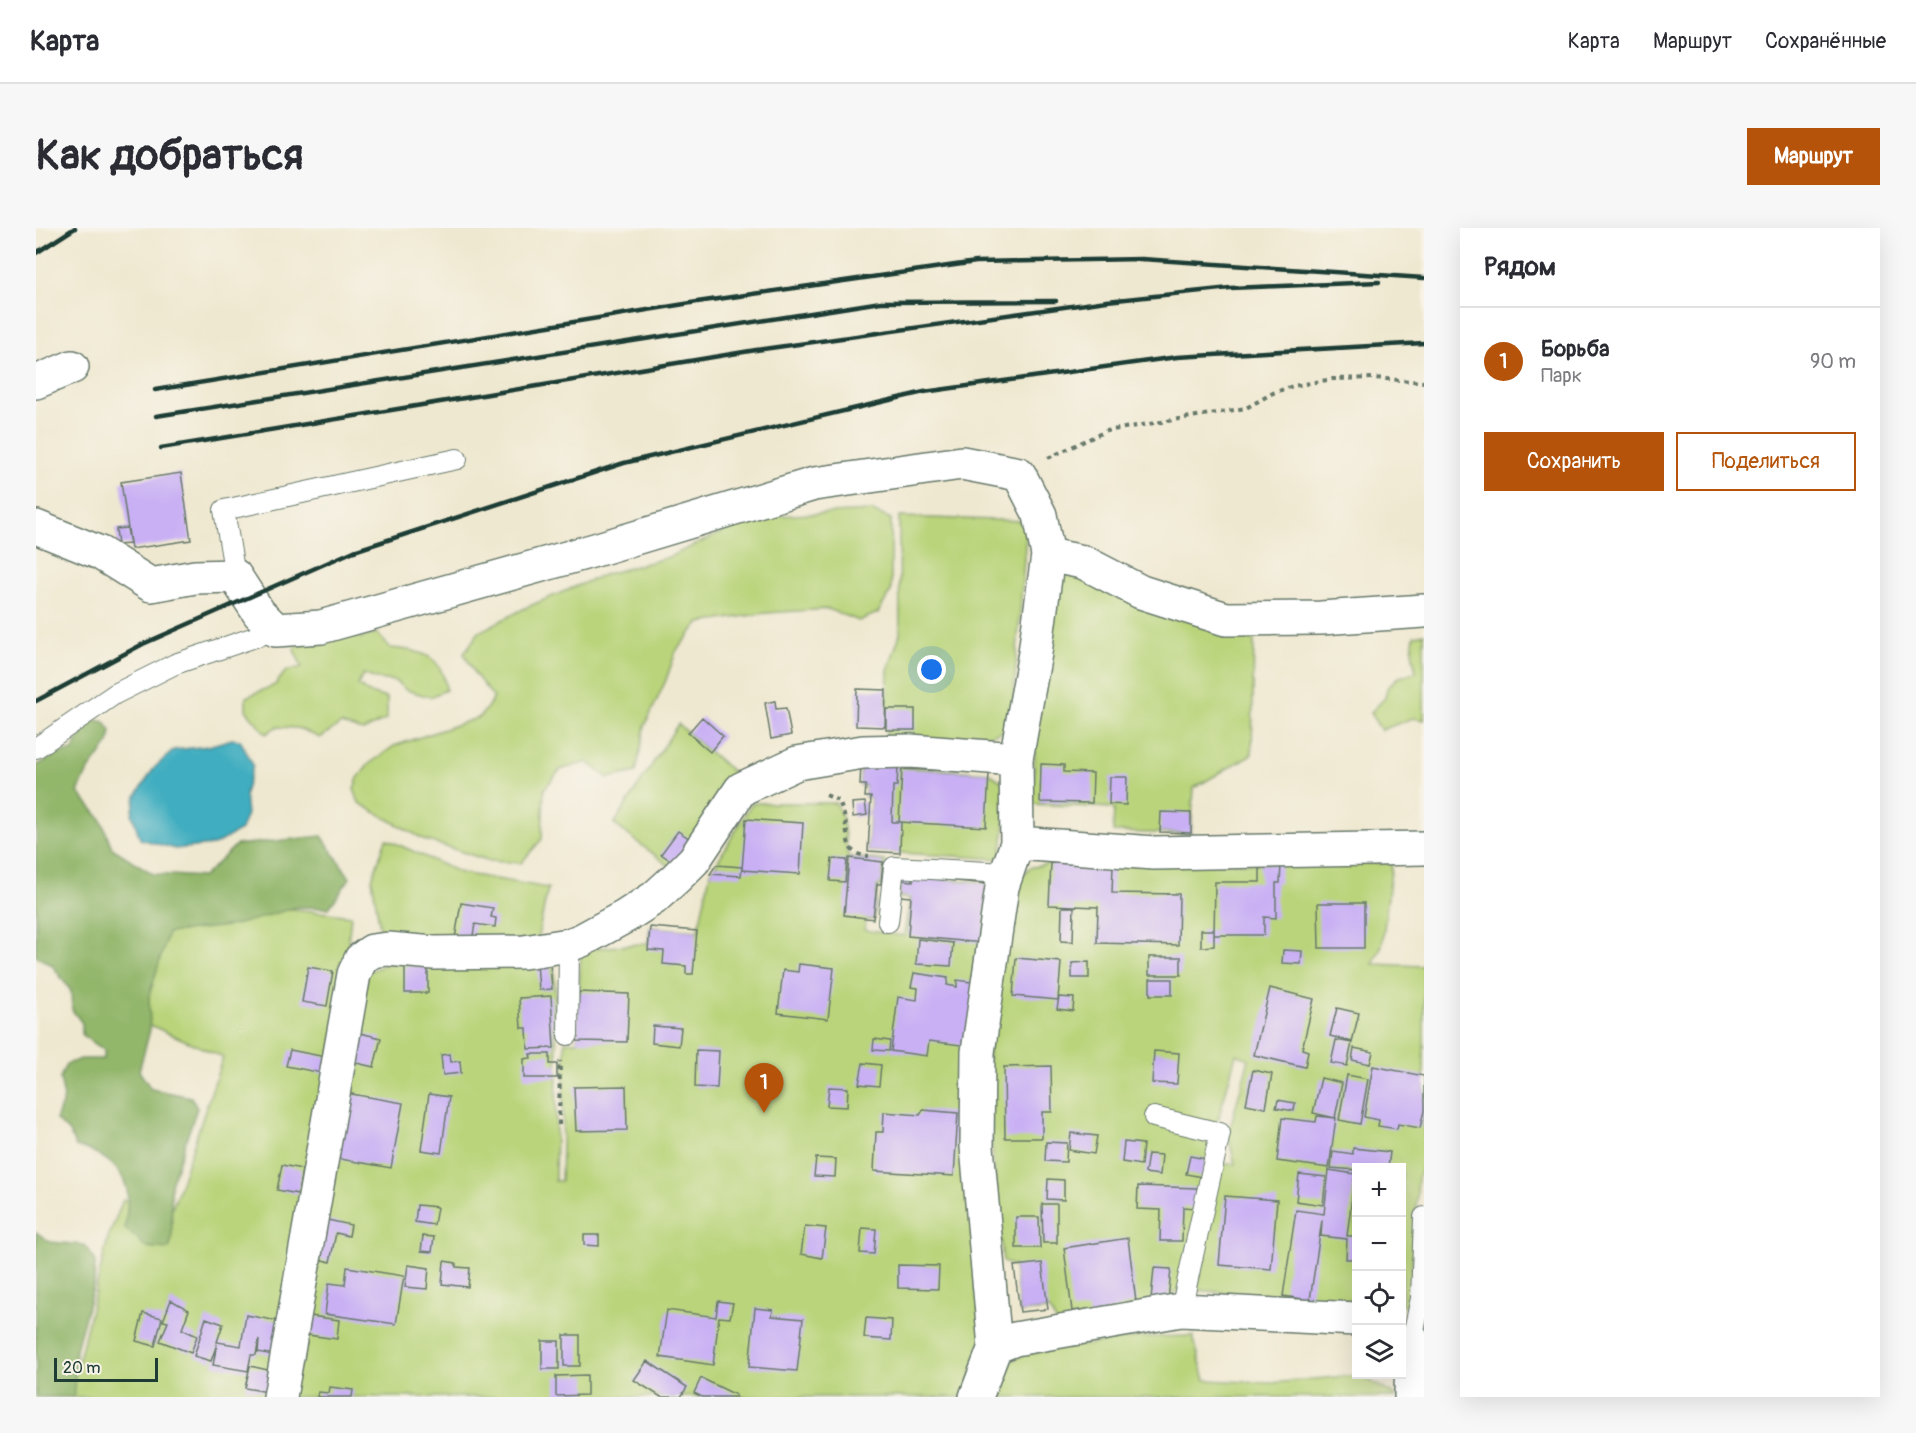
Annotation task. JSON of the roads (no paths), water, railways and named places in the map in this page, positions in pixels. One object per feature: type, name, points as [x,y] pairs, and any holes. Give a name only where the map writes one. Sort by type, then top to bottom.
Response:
[{"type":"street","points":[[36,382],[72,367]]},
{"type":"street","points":[[36,527],[100,553],[151,585],[195,577],[235,576],[259,613],[276,630],[321,627],[595,550],[814,484],[962,463],[1019,474],[1040,515],[1048,555],[1035,653],[1016,759],[1017,843],[1002,887],[978,1064],[976,1147],[995,1347],[976,1397]]},
{"type":"street","points":[[1048,555],[1083,561],[1141,592],[1226,619],[1322,618],[1424,611]]},
{"type":"street","points":[[280,1397],[354,974],[361,959],[372,951],[388,949],[434,953],[524,952],[569,945],[626,916],[654,898],[694,860],[741,789],[797,763],[863,752],[910,751],[1016,759]]},
{"type":"street","points":[[1017,843],[1154,853],[1424,848]]},
{"type":"street","points":[[995,1347],[1015,1339],[1181,1310],[1352,1318]]},
{"type":"street","points":[[1411,1397],[1412,1340]]},
{"type":"lane","points":[[235,576],[224,510],[457,459]]},
{"type":"lane","points":[[36,748],[115,694],[175,664],[276,630]]},
{"type":"lane","points":[[888,922],[894,867],[1006,873]]},
{"type":"lane","points":[[568,1035],[569,945]]},
{"type":"lane","points":[[1154,1118],[1220,1133],[1181,1310]]},
{"type":"lane","points":[[1412,1340],[1421,1298],[1424,1217]]},
{"type":"water","points":[[232,739],[240,740],[253,765],[245,794],[247,814],[241,830],[214,845],[175,849],[140,839],[132,814],[136,796],[154,768],[174,750],[208,746]]},
{"type":"railway","points":[[36,253],[75,228]]},
{"type":"railway","points":[[155,390],[697,302],[976,262],[1142,259],[1424,278]]},
{"type":"railway","points":[[161,448],[756,350],[1107,301],[1230,288],[1379,282]]},
{"type":"railway","points":[[156,416],[881,302],[1056,301]]},
{"type":"railway","points":[[36,701],[143,644],[354,551],[624,463],[924,392],[1177,357],[1424,343]]},
{"type":"place","name":"Борьба","points":[[764,1113]]}]
